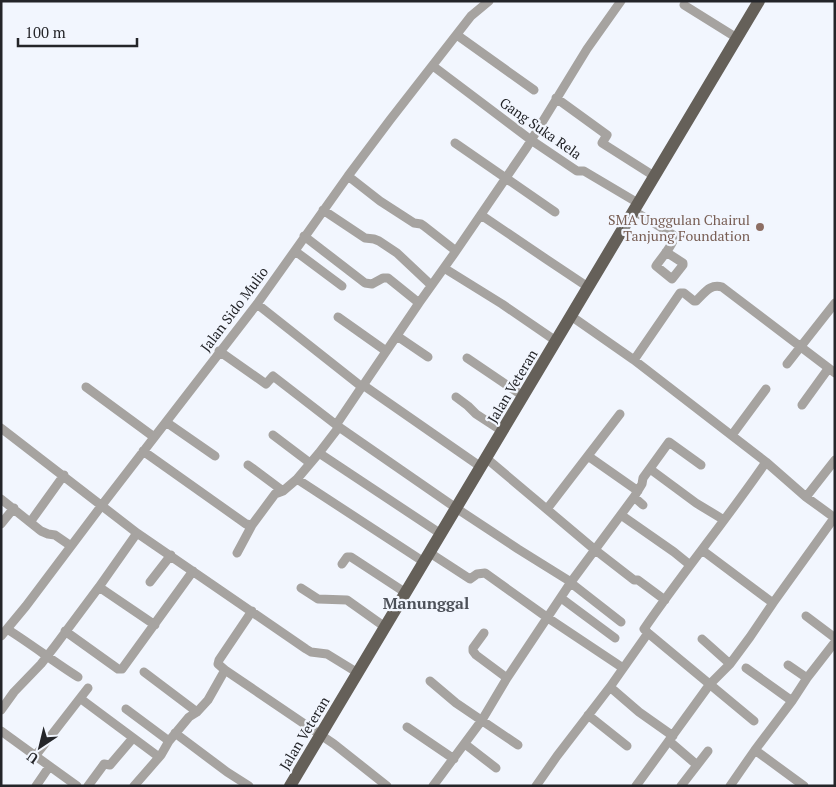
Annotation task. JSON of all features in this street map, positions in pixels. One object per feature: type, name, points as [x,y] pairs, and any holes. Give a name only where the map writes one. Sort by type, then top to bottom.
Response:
[{"type":"main road","name":"Jalan Veteran","points":[[290,786],[759,1]]},
{"type":"street","name":"Jalan Sido Mulio","points":[[4,632],[26,606],[219,351],[257,304],[304,236],[390,120],[472,16],[489,1]]},
{"type":"street","points":[[237,553],[252,525],[275,494],[283,491],[297,479],[338,426],[362,386],[532,140],[556,98],[621,1]]},
{"type":"street","points":[[684,5],[736,38]]},
{"type":"street","points":[[457,35],[534,90]]},
{"type":"street","name":"Gang Suka Rela","points":[[433,66],[532,140],[577,171],[584,171],[675,236],[666,252]]},
{"type":"street","points":[[556,98],[607,134],[602,143],[654,176]]},
{"type":"street","points":[[455,143],[555,212]]},
{"type":"street","points":[[348,176],[380,201],[414,223],[424,226],[456,251]]},
{"type":"street","points":[[323,210],[364,238],[379,241],[397,254],[431,285]]},
{"type":"street","points":[[481,215],[588,287]]},
{"type":"street","points":[[304,236],[365,283],[372,284],[383,278],[388,278],[419,303]]},
{"type":"street","points":[[295,251],[342,286]]},
{"type":"street","points":[[444,268],[502,304],[556,341]]},
{"type":"street","points":[[634,360],[680,293],[684,293],[696,301],[710,286],[716,285],[722,287],[831,371],[802,405]]},
{"type":"street","points":[[787,364],[835,303]]},
{"type":"street","points":[[257,304],[362,386],[484,462],[634,580],[638,580],[665,600]]},
{"type":"street","points":[[571,316],[634,360],[732,435],[806,497],[835,518],[730,664],[710,684],[636,786]]},
{"type":"street","points":[[338,317],[386,351]]},
{"type":"street","points":[[397,336],[428,357]]},
{"type":"street","points":[[219,351],[266,384],[272,376],[338,426],[456,508],[571,582],[621,622]]},
{"type":"street","points":[[467,358],[523,396]]},
{"type":"street","points":[[86,387],[154,437]]},
{"type":"street","points":[[732,435],[766,389]]},
{"type":"street","points":[[456,397],[476,414],[502,431]]},
{"type":"street","points":[[547,510],[620,414]]},
{"type":"street","points":[[166,422],[215,456]]},
{"type":"street","points":[[1,428],[137,532],[311,652],[327,654],[358,673]]},
{"type":"street","points":[[273,435],[310,463]]},
{"type":"street","points":[[433,786],[482,720],[507,678],[571,582],[594,549],[622,515],[642,484],[643,478],[669,442],[701,466]]},
{"type":"street","points":[[144,451],[246,524],[252,525]]},
{"type":"street","points":[[319,453],[441,534]]},
{"type":"street","points":[[588,456],[636,494],[643,504]]},
{"type":"street","points":[[806,497],[835,460]]},
{"type":"street","points":[[754,721],[644,629],[766,462]]},
{"type":"street","points":[[248,465],[283,491]]},
{"type":"street","points":[[650,469],[696,503],[724,520]]},
{"type":"street","points":[[31,521],[64,475]]},
{"type":"street","points":[[297,479],[427,557],[470,579],[478,574],[485,573],[623,668]]},
{"type":"street","points":[[1,499],[45,533],[55,535],[71,546]]},
{"type":"street","points":[[1,524],[14,508]]},
{"type":"street","points":[[622,515],[690,565]]},
{"type":"street","points":[[1,710],[99,588],[137,532]]},
{"type":"street","points":[[702,550],[773,603]]},
{"type":"street","points":[[150,582],[171,555]]},
{"type":"street","points":[[342,564],[347,557],[351,556],[406,593]]},
{"type":"street","points":[[65,631],[118,669],[122,669],[193,571]]},
{"type":"street","points":[[99,588],[155,625]]},
{"type":"street","points":[[301,588],[318,599],[348,600],[385,627]]},
{"type":"street","points":[[561,598],[614,638]]},
{"type":"street","points":[[252,611],[218,664],[334,744],[387,786]]},
{"type":"street","points":[[806,616],[835,638]]},
{"type":"street","points":[[4,632],[28,642],[78,677]]},
{"type":"street","points":[[484,633],[473,648],[473,651],[507,678]]},
{"type":"street","points":[[536,786],[648,633]]},
{"type":"street","points":[[702,639],[730,664]]},
{"type":"street","points":[[730,786],[835,642]]},
{"type":"street","points":[[788,664],[808,678]]},
{"type":"street","points":[[746,668],[792,701]]},
{"type":"street","points":[[134,786],[189,717],[197,712],[208,700],[225,670]]},
{"type":"street","points":[[144,672],[197,712]]},
{"type":"street","points":[[430,682],[456,703],[518,745]]},
{"type":"street","points":[[610,687],[671,738],[697,765]]},
{"type":"street","points":[[36,755],[88,688]]},
{"type":"street","points":[[81,699],[159,757]]},
{"type":"street","points":[[126,709],[249,786]]},
{"type":"street","points":[[588,716],[628,746]]},
{"type":"street","points":[[407,727],[454,759]]},
{"type":"street","points":[[1,730],[77,786]]},
{"type":"street","points":[[88,786],[104,764],[110,765],[133,738]]},
{"type":"street","points":[[465,744],[496,768]]},
{"type":"street","points":[[755,750],[804,786]]},
{"type":"street","points":[[681,786],[708,751]]},
{"type":"street","points":[[36,786],[50,767]]},
{"type":"place","name":"SMA Unggulan Chairul Tanjung Foundation","points":[[760,227]]},
{"type":"district","name":"Manunggal","points":[[426,603]]}]
